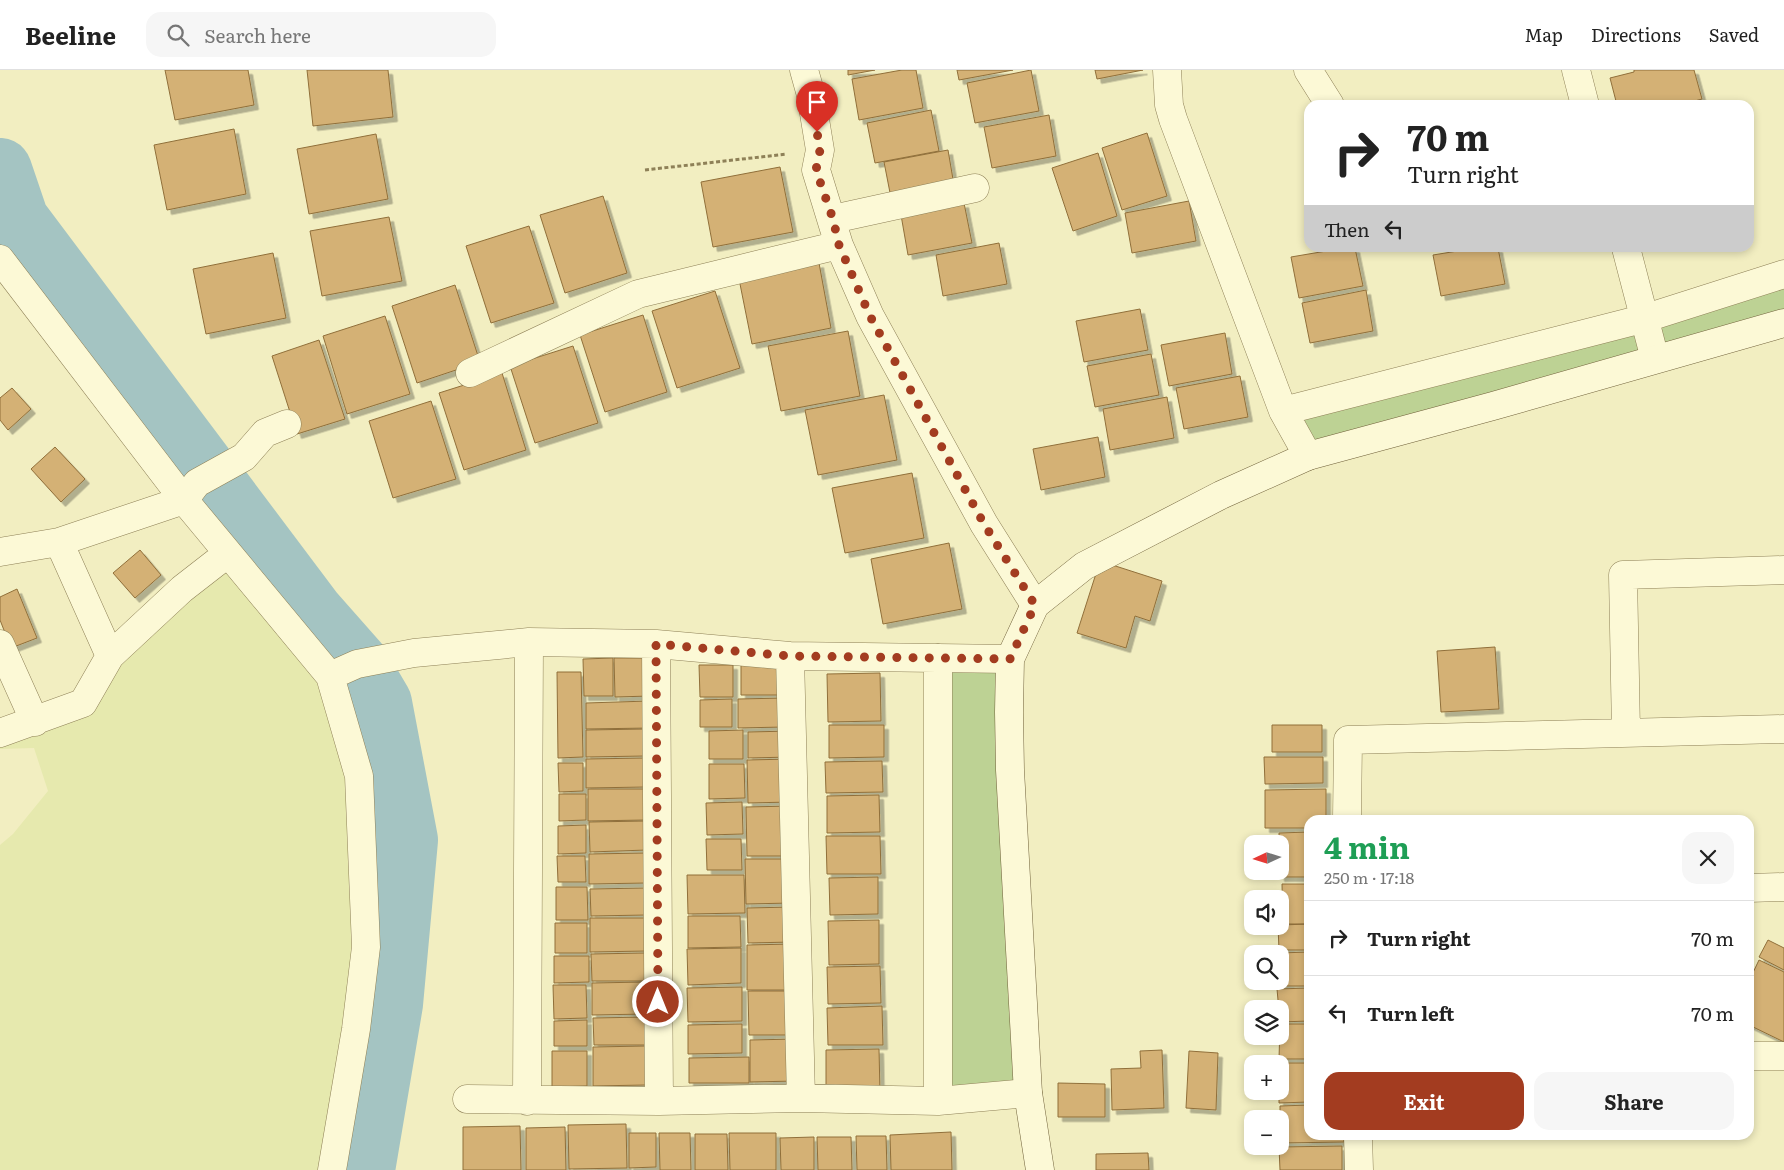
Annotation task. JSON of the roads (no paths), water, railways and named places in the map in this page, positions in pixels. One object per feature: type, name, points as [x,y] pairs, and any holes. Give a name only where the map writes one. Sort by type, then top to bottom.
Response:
[{"type":"street","points":[[804,70],[811,95],[820,150],[816,170],[833,219],[839,245],[870,316],[984,524],[1035,605]]},
{"type":"street","points":[[1168,70],[1169,105],[1174,119],[1283,411],[1308,456]]},
{"type":"street","points":[[1308,70],[1327,100]]},
{"type":"street","points":[[1576,70],[1585,100]]},
{"type":"street","points":[[833,219],[975,188]]},
{"type":"street","points":[[470,372],[638,294],[839,245]]},
{"type":"street","points":[[1627,252],[1646,318],[1655,359]]},
{"type":"street","points":[[0,259],[190,491],[227,554],[330,676],[359,776],[366,947],[356,1029],[332,1170]]},
{"type":"street","points":[[1283,411],[1646,318],[1784,274]]},
{"type":"street","points":[[1040,1170],[1028,1093],[1010,770],[1010,659],[1035,605],[1084,566],[1221,495],[1308,456],[1493,406],[1784,322]]},
{"type":"street","points":[[0,552],[59,542],[190,491],[244,456],[265,433],[287,424]]},
{"type":"street","points":[[59,542],[110,656]]},
{"type":"street","points":[[0,733],[35,722],[83,703],[110,656],[182,589],[227,554]]},
{"type":"street","points":[[1626,732],[1623,575],[1784,570]]},
{"type":"street","points":[[330,676],[357,664],[414,653],[529,642],[656,644],[790,656],[1010,659]]},
{"type":"street","points":[[527,1100],[529,642]]},
{"type":"street","points":[[0,644],[35,722]]},
{"type":"street","points":[[656,644],[659,1101]]},
{"type":"street","points":[[790,656],[801,1098]]},
{"type":"street","points":[[938,658],[938,1101]]},
{"type":"street","points":[[1347,815],[1348,740],[1784,729]]},
{"type":"street","points":[[1754,888],[1784,887]]},
{"type":"street","points":[[1754,1056],[1784,1056]]},
{"type":"street","points":[[466,1099],[659,1101],[801,1098],[938,1101],[1028,1093]]},
{"type":"street","points":[[1358,1140],[1359,1170]]},
{"type":"waterway","points":[[0,170],[17,220],[312,613],[357,664],[380,703],[406,840],[391,1004],[363,1170]]}]
